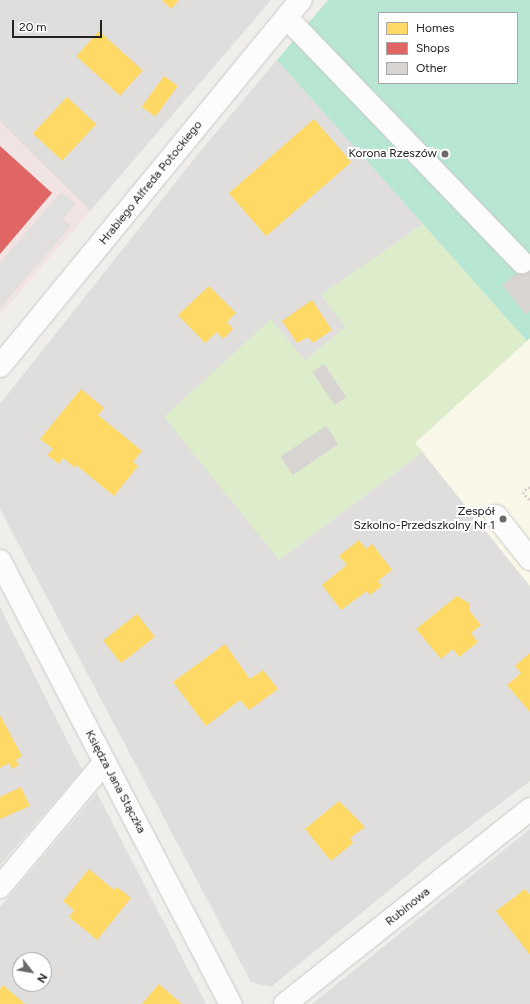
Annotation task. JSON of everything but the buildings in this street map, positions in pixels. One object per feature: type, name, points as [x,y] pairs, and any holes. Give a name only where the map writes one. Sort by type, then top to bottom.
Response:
[{"type":"street","name":"Hrabiego Alfreda Potockiego","points":[[0,366],[301,0]]},
{"type":"street","points":[[287,18],[522,262]]},
{"type":"street","points":[[496,516],[530,559]]},
{"type":"street","name":"Księdza Jana Stączka","points":[[0,561],[231,1004]]},
{"type":"street","points":[[0,887],[105,762]]},
{"type":"street","name":"Rubinowa","points":[[285,1004],[530,809]]},
{"type":"path","points":[[530,487],[523,492],[530,500]]},
{"type":"shaded area","points":[[0,0],[271,0],[90,211],[0,122]]},
{"type":"shaded area","points":[[277,60],[423,224],[322,295],[346,327],[305,361],[271,320],[279,560],[423,452],[530,586],[530,781],[442,847],[271,987],[251,982],[0,509],[0,404],[202,149]]},
{"type":"shaded area","points":[[0,122],[90,211],[0,315]]},
{"type":"shaded area","points":[[61,192],[76,204],[63,219],[71,226],[0,308],[0,263]]},
{"type":"shaded area","name":"Zespół Szkolno-Przedszkolny Nr 1","points":[[530,338],[530,586],[415,443]]},
{"type":"shaded area","points":[[0,607],[82,770],[0,865]]},
{"type":"shaded area","points":[[97,793],[206,1004],[0,1004],[0,907]]},
{"type":"shaded area","points":[[530,829],[530,1004],[312,1004]]},
{"type":"green space","name":"Korona Rzeszów","points":[[328,0],[530,0],[530,338],[527,341],[277,60]]},
{"type":"green space","points":[[423,224],[527,341],[415,443],[423,452],[279,560],[164,417],[271,319],[305,361],[345,327],[321,295]]},
{"type":"place","name":"Korona Rzeszów","points":[[445,154]]},
{"type":"place","name":"Zespół Szkolno-Przedszkolny Nr 1","points":[[503,519]]}]
